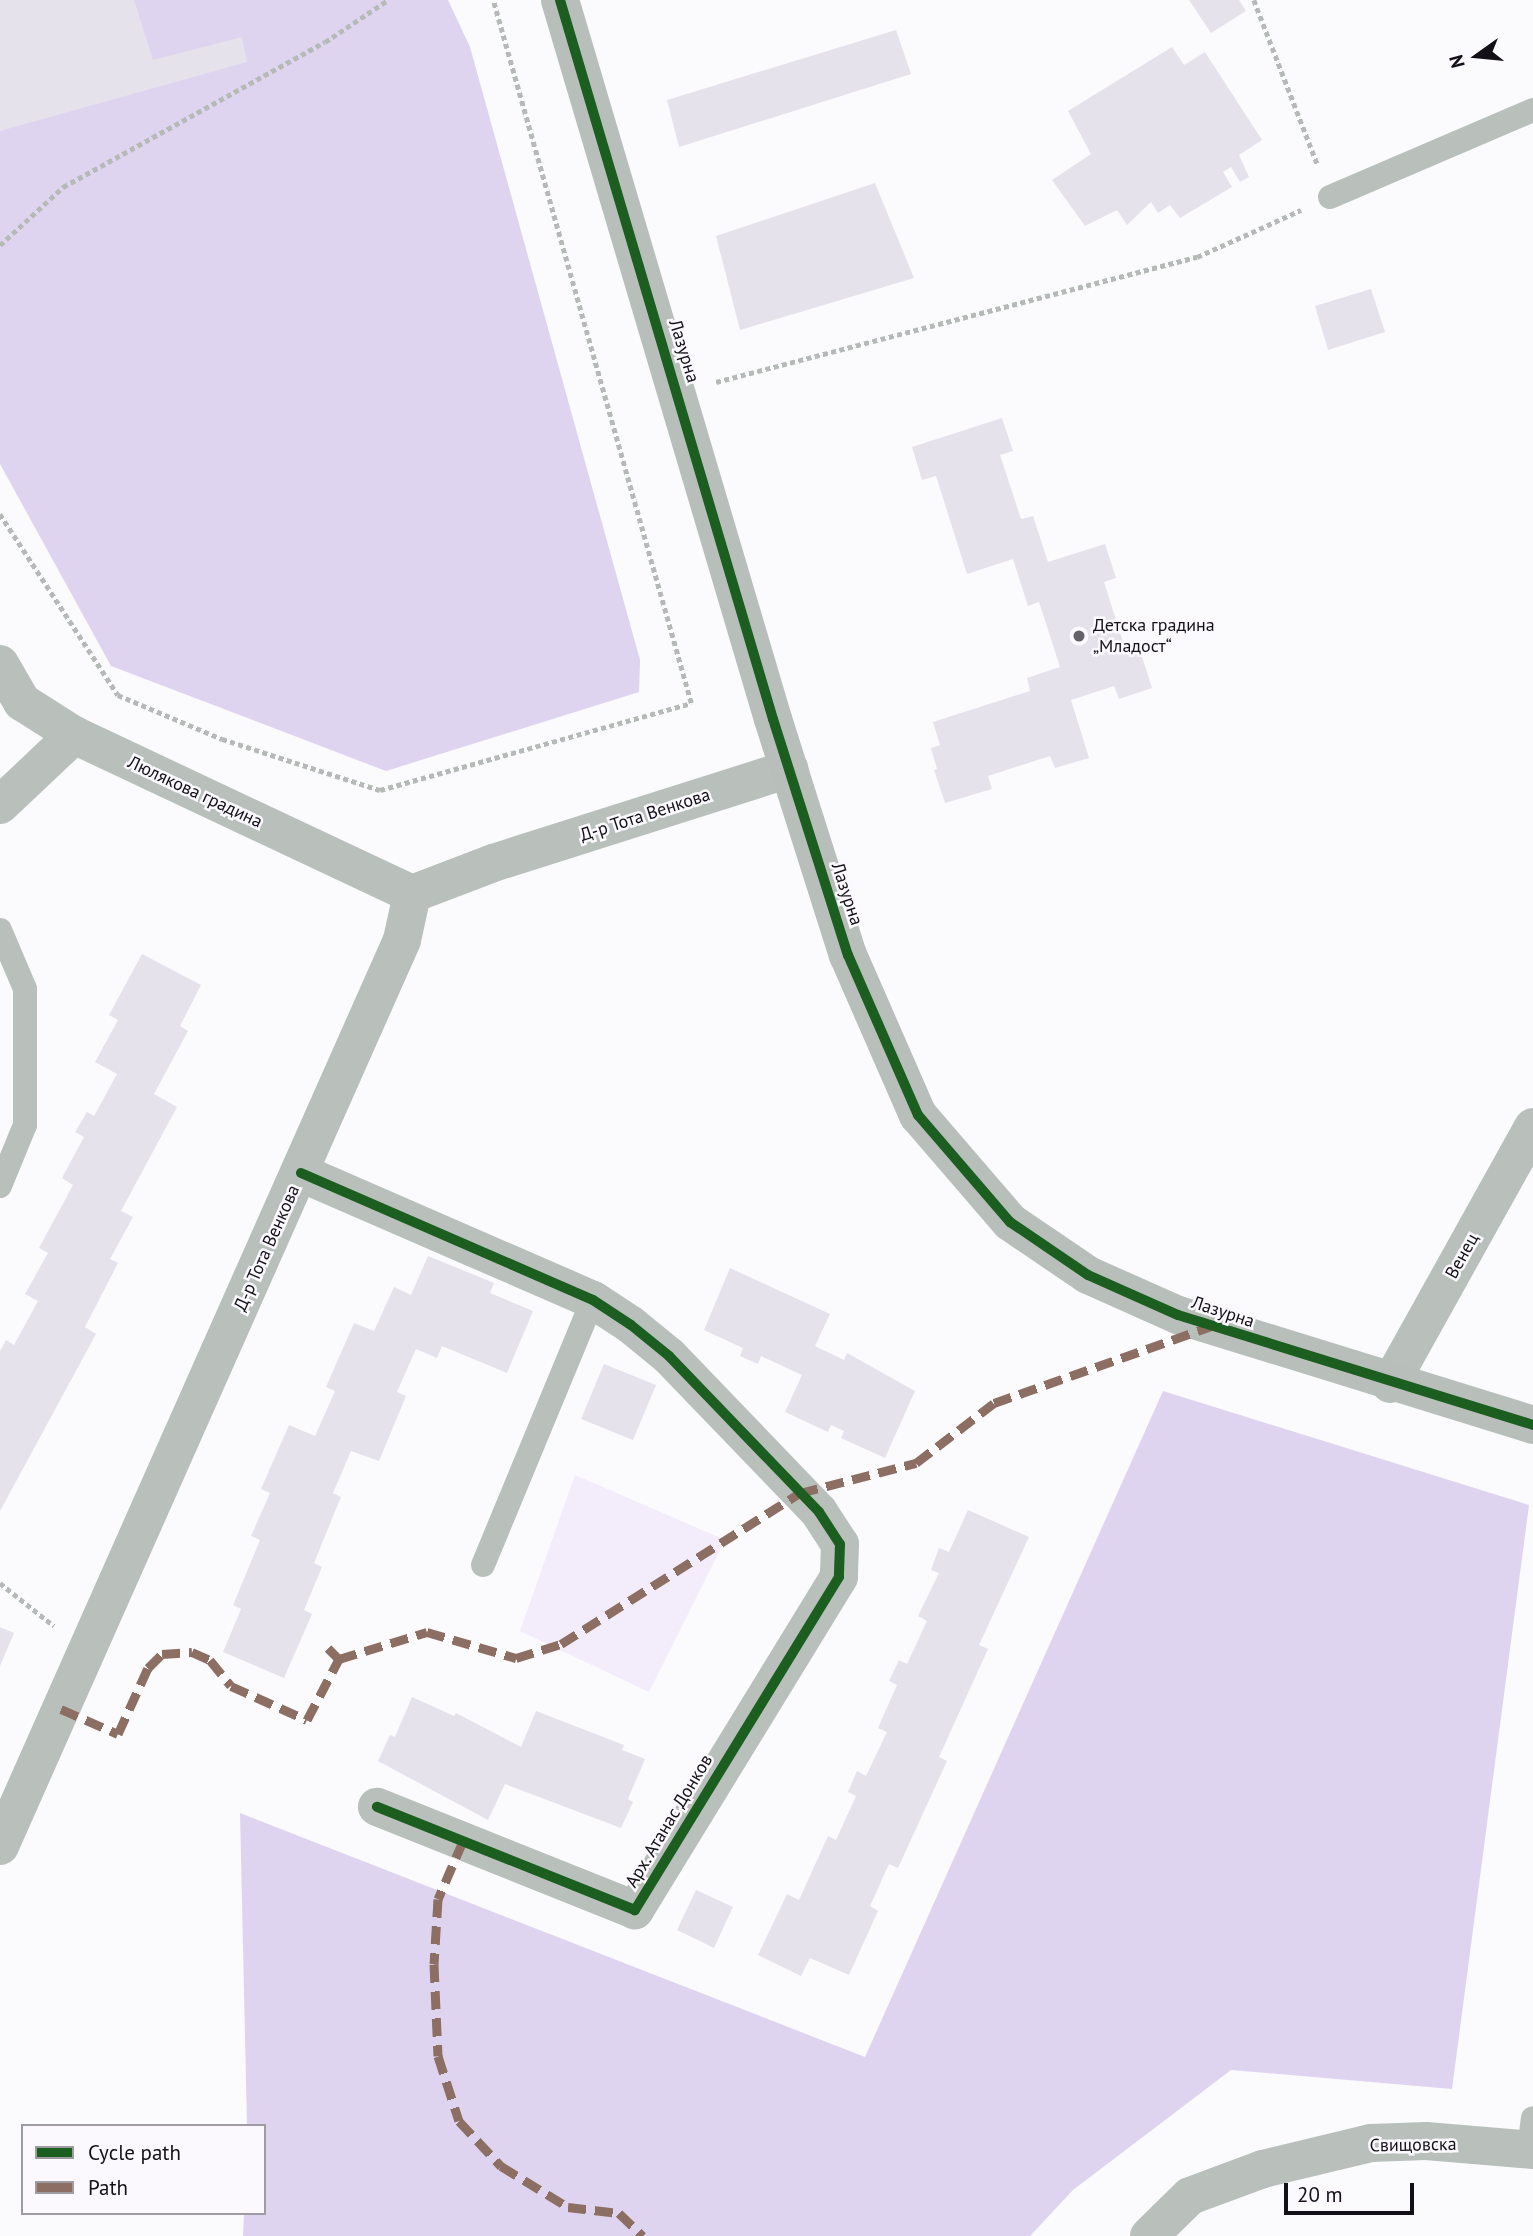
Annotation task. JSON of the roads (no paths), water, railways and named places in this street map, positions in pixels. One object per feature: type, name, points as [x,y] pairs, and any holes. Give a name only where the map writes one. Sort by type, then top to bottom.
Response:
[{"type":"street","name":"Лазурна","points":[[560,0],[789,769],[848,955],[885,1049],[918,1115],[1010,1222],[1088,1275],[1178,1315],[1390,1384],[1533,1425]]},
{"type":"street","name":"Люлякова градина","points":[[0,664],[11,706],[412,894]]},
{"type":"street","points":[[0,805],[74,735]]},
{"type":"street","name":"Д-р Тота Венкова","points":[[0,1846],[301,1173],[402,940],[412,894],[493,863],[789,769]]},
{"type":"street","name":"Венец","points":[[1390,1384],[1533,1128]]},
{"type":"street","points":[[301,1173],[593,1300]]},
{"type":"street","name":"Арх. Атанас Донков","points":[[377,1807],[635,1910],[839,1577],[839,1544],[819,1512],[668,1356],[593,1300]]},
{"type":"street","name":"Свищовска","points":[[1156,2234],[1190,2196],[1264,2169],[1371,2143],[1532,2139]]},
{"type":"lane","points":[[1329,197],[1533,110]]},
{"type":"lane","points":[[0,1185],[25,1125],[25,989],[1,937]]},
{"type":"lane","points":[[483,1565],[593,1300]]},
{"type":"place","name":"Детска градина „Младост“","points":[[1079,636]]}]
